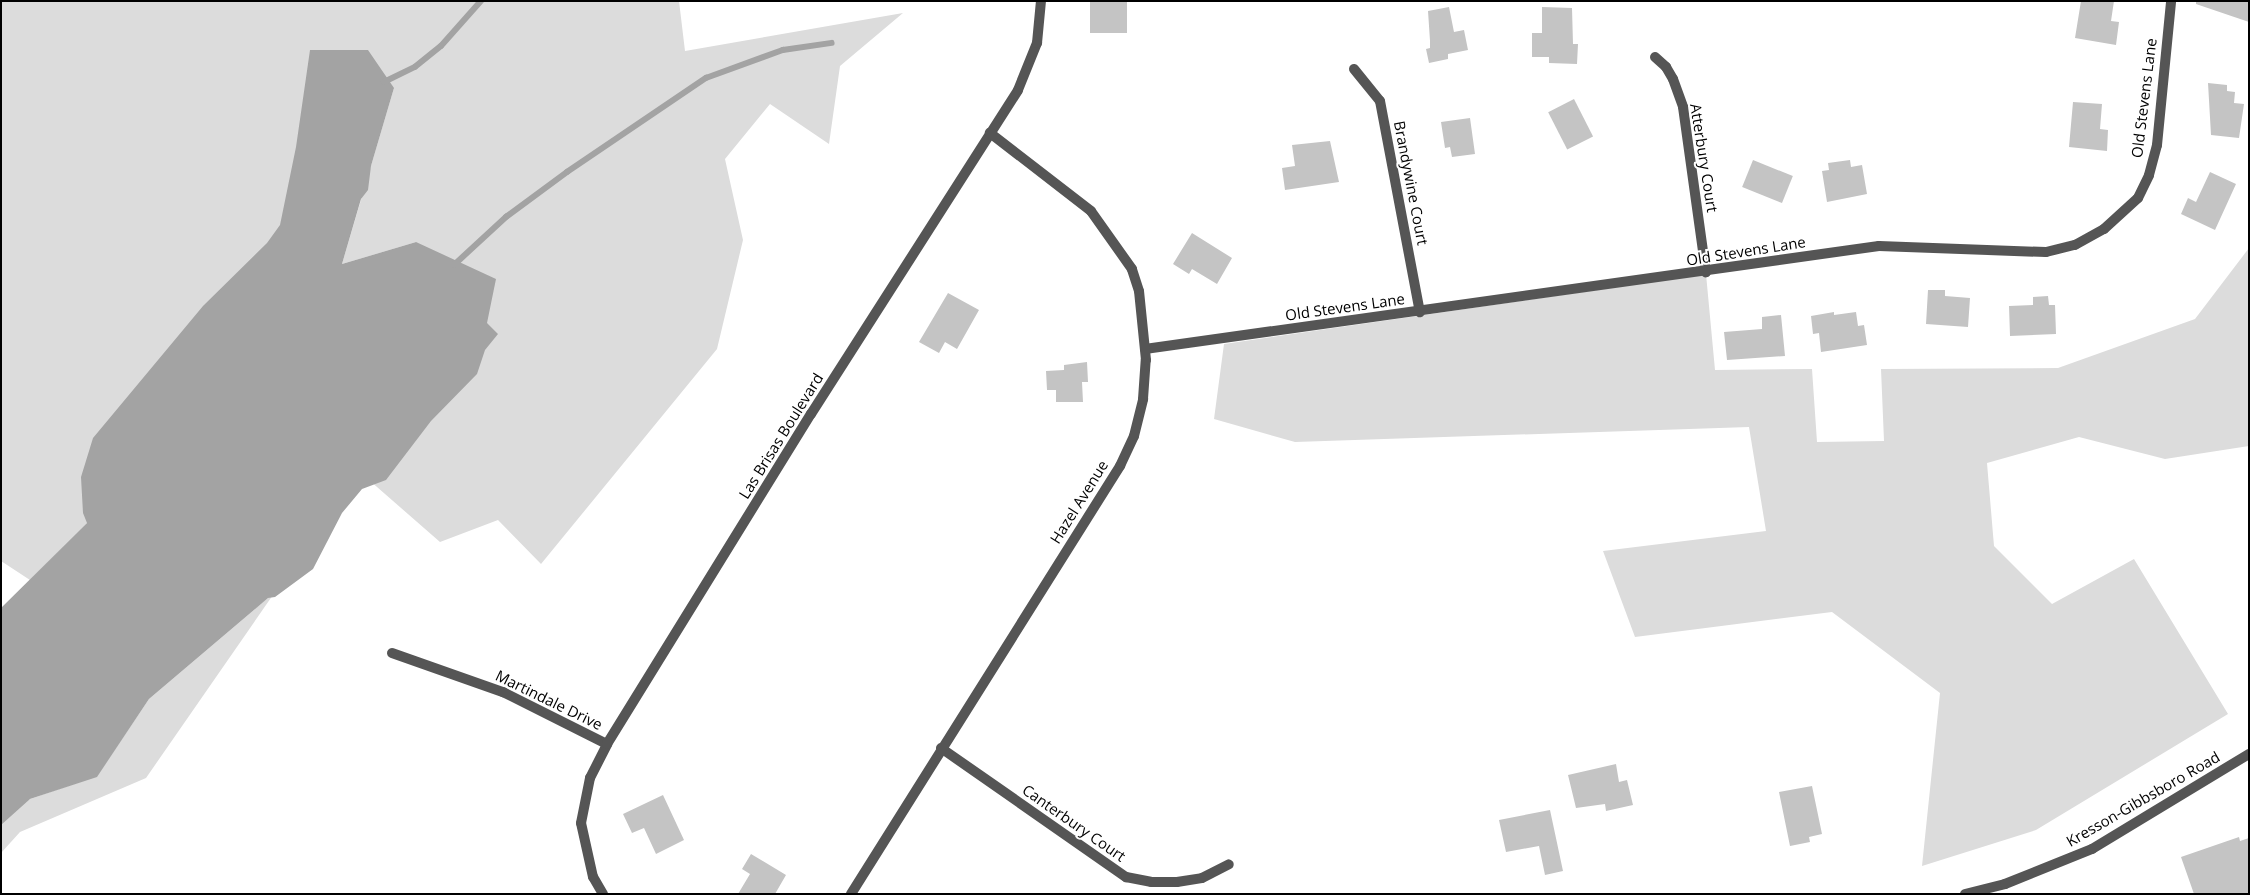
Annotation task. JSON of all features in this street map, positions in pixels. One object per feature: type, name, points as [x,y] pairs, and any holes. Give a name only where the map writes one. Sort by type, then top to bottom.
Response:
[{"type":"street","name":"Las Brisas Boulevard","points":[[603,894],[593,877],[581,823],[590,778],[607,744],[1032,63],[1037,43],[1041,1]]},
{"type":"street","name":"Old Stevens Lane","points":[[1145,349],[1706,272],[1879,246],[2046,252],[2075,245],[2104,229],[2138,198],[2149,175],[2157,144],[2171,1]]},
{"type":"street","name":"Atterbury Court","points":[[1655,58],[1670,73],[1683,107],[1706,272]]},
{"type":"street","name":"Brandywine Court","points":[[1354,69],[1380,101],[1420,312]]},
{"type":"street","name":"Hazel Avenue","points":[[851,894],[1120,466],[1134,436],[1143,399],[1145,349],[1139,291],[1132,269],[1115,242],[1091,211],[990,133]]},
{"type":"street","name":"Martindale Drive","points":[[392,653],[503,692],[607,744]]},
{"type":"street","name":"Canterbury Court","points":[[941,748],[1126,877],[1151,882],[1177,882],[1202,878],[1229,864]]},
{"type":"street","name":"Kresson-Gibbsboro Road","points":[[1966,894],[2006,884],[2092,850],[2249,754]]},
{"type":"shaded area","points":[[1,1],[679,1],[685,51],[903,13],[840,66],[829,144],[770,104],[725,159],[743,240],[717,349],[541,564],[498,520],[440,542],[369,480],[416,242],[342,264],[394,88],[277,239],[87,523],[30,580],[1,561]]},
{"type":"shaded area","points":[[310,50],[368,50],[394,88],[371,166],[368,190],[361,199],[342,264],[416,242],[496,279],[487,323],[498,334],[485,350],[477,374],[431,421],[386,480],[362,489],[342,513],[313,569],[275,597],[268,598],[149,699],[97,777],[30,799],[1,825],[1,608],[87,523],[83,513],[81,477],[93,438],[203,306],[267,243],[280,225],[296,147]]},
{"type":"shaded area","points":[[2249,248],[2249,446],[2165,459],[2079,437],[1987,463],[1994,546],[2052,604],[2134,559],[2228,714],[2036,830],[1922,866],[1940,693],[1832,612],[1635,637],[1603,551],[1766,531],[1749,427],[1295,442],[1214,419],[1224,344],[1706,274],[1715,370],[1812,369],[1817,442],[1884,441],[1881,369],[2058,368],[2195,319]]},
{"type":"shaded area","points":[[275,592],[146,778],[20,832],[1,853],[1,815],[13,805],[97,776],[149,699]]},
{"type":"building","points":[[1090,1],[1127,1],[1127,33],[1090,33]]},
{"type":"building","points":[[2081,1],[2114,1],[2111,21],[2119,22],[2116,45],[2075,38]]},
{"type":"building","points":[[2196,1],[2249,1],[2249,22],[2196,4]]},
{"type":"building","points":[[1449,7],[1454,32],[1464,30],[1468,50],[1448,54],[1448,59],[1429,63],[1426,49],[1430,48],[1428,11]]},
{"type":"building","points":[[1542,7],[1572,8],[1573,44],[1578,44],[1577,64],[1549,63],[1549,57],[1532,57],[1532,33],[1542,33]]},
{"type":"building","points":[[2208,83],[2227,85],[2227,91],[2235,92],[2234,103],[2244,104],[2239,138],[2211,135]]},
{"type":"building","points":[[1574,99],[1593,136],[1567,150],[1548,112]]},
{"type":"building","points":[[2073,102],[2102,104],[2100,129],[2108,130],[2107,151],[2069,147]]},
{"type":"building","points":[[1470,118],[1475,154],[1452,157],[1450,147],[1445,148],[1441,122]]},
{"type":"building","points":[[1330,141],[1339,182],[1285,190],[1282,168],[1295,166],[1292,145]]},
{"type":"building","points":[[1753,160],[1793,176],[1782,203],[1742,187]]},
{"type":"building","points":[[1850,160],[1851,167],[1862,165],[1867,194],[1827,202],[1822,171],[1829,170],[1828,163]]},
{"type":"building","points":[[2210,172],[2236,184],[2215,230],[2181,214],[2188,198],[2196,202]]},
{"type":"building","points":[[1192,233],[1232,258],[1217,284],[1192,269],[1189,274],[1173,264]]},
{"type":"building","points":[[1928,290],[1945,290],[1945,296],[1970,298],[1968,327],[1926,324]]},
{"type":"building","points":[[948,293],[979,310],[957,349],[945,342],[939,353],[919,342]]},
{"type":"building","points":[[2048,296],[2049,305],[2055,305],[2056,334],[2010,336],[2009,306],[2033,305],[2033,297]]},
{"type":"building","points":[[1834,312],[1834,315],[1856,312],[1858,326],[1864,325],[1867,345],[1821,352],[1819,333],[1813,334],[1811,316]]},
{"type":"building","points":[[1781,315],[1785,356],[1727,360],[1724,332],[1762,329],[1762,317]]},
{"type":"building","points":[[1087,362],[1088,382],[1082,382],[1083,402],[1056,402],[1056,390],[1047,390],[1046,371],[1064,370],[1064,365]]},
{"type":"building","points":[[1616,764],[1619,782],[1627,780],[1633,805],[1606,811],[1605,804],[1576,808],[1568,775]]},
{"type":"building","points":[[1812,786],[1822,834],[1809,837],[1810,842],[1790,846],[1779,792]]},
{"type":"building","points":[[663,795],[684,840],[656,854],[644,828],[632,833],[623,814]]},
{"type":"building","points":[[1550,810],[1563,871],[1545,875],[1539,846],[1506,852],[1499,820]]},
{"type":"building","points":[[2239,837],[2240,841],[2249,838],[2249,894],[2194,894],[2181,857]]},
{"type":"building","points":[[751,854],[786,875],[775,894],[738,894],[750,874],[742,869]]},
{"type":"waterway","points":[[384,82],[415,67],[441,46],[481,1]]},
{"type":"waterway","points":[[454,265],[506,217],[567,172],[706,78],[783,50],[831,43]]}]
